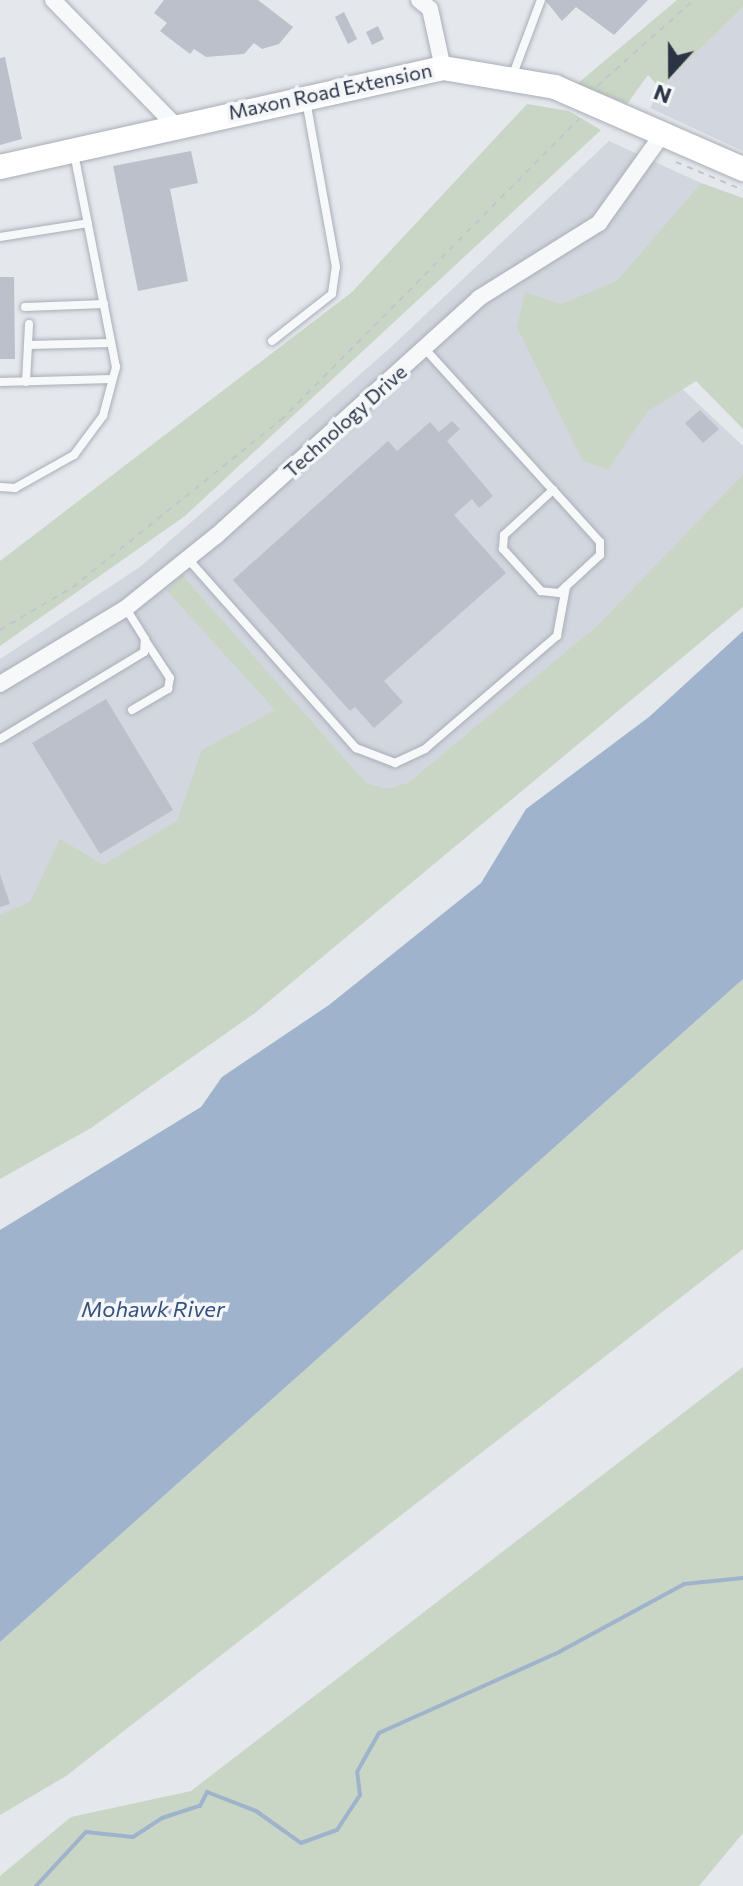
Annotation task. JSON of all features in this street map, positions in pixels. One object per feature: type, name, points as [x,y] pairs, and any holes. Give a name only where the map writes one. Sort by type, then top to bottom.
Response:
[{"type":"street","points":[[53,0],[174,124]]},
{"type":"street","points":[[419,0],[430,9],[443,68]]},
{"type":"street","name":"Maxon Road Extension","points":[[0,167],[174,124],[443,68],[555,87],[743,169]]},
{"type":"street","name":"Technology Drive","points":[[0,684],[126,608],[188,559],[479,298],[599,223],[664,132]]},
{"type":"lane","points":[[511,78],[541,0]]},
{"type":"lane","points":[[272,341],[332,294],[336,267],[305,97]]},
{"type":"lane","points":[[0,487],[15,488],[74,455],[103,416],[112,379],[111,343],[73,149]]},
{"type":"lane","points":[[0,237],[88,223]]},
{"type":"lane","points":[[25,307],[104,304]]},
{"type":"lane","points":[[26,382],[29,324]]},
{"type":"lane","points":[[28,345],[111,343]]},
{"type":"lane","points":[[425,349],[553,490],[600,542],[600,555],[559,593],[541,591],[503,549],[504,535],[553,490]]},
{"type":"lane","points":[[0,382],[112,379]]},
{"type":"lane","points":[[188,559],[356,748],[395,763],[425,749],[557,636],[566,587]]},
{"type":"lane","points":[[126,608],[170,678],[168,689],[132,710]]},
{"type":"lane","points":[[0,739],[144,652],[145,639]]},
{"type":"path","points":[[593,93],[604,75],[634,58],[694,0]]},
{"type":"path","points":[[0,630],[73,587],[281,420],[582,116]]},
{"type":"path","points":[[682,165],[743,190]]},
{"type":"shaded area","points":[[743,7],[743,151],[650,108],[660,88]]},
{"type":"shaded area","points":[[609,141],[701,183],[640,255],[643,352],[743,446],[743,537],[401,801],[0,972],[0,659],[140,567],[389,349]]},
{"type":"green space","points":[[677,0],[743,0],[743,7],[660,88],[648,75],[627,104],[577,84]]},
{"type":"green space","points":[[527,104],[569,111],[601,130],[185,516],[0,646],[0,561],[352,292]]},
{"type":"green space","points":[[701,183],[743,198],[743,429],[696,381],[648,411],[608,470],[582,460],[517,327],[525,292],[561,304],[617,281]]},
{"type":"green space","points":[[743,475],[743,607],[255,1013],[91,1128],[0,1179],[0,915],[30,902],[60,839],[103,865],[177,821],[202,750],[275,710],[167,591],[182,575],[366,783],[387,789],[408,783],[596,627]]},
{"type":"green space","points":[[743,979],[743,1249],[66,1776],[0,1815],[0,1642]]},
{"type":"green space","points":[[743,1367],[743,1833],[699,1886],[0,1886],[0,1876],[71,1817],[191,1791]]},
{"type":"water","name":"Mohawk River","points":[[743,631],[743,979],[0,1642],[0,1230],[201,1107],[222,1077],[329,1005],[481,883],[526,809],[649,717]]},
{"type":"building","points":[[164,0],[258,0],[293,27],[279,44],[262,49],[254,43],[244,54],[206,57],[194,49],[190,54],[160,31],[167,23],[154,13]]},
{"type":"building","points":[[545,0],[648,0],[614,35],[576,7],[562,21]]},
{"type":"building","points":[[344,12],[357,39],[348,44],[335,17]]},
{"type":"building","points":[[378,26],[384,39],[372,45],[366,32]]},
{"type":"building","points":[[5,57],[22,139],[0,145],[0,58]]},
{"type":"building","points":[[191,151],[198,183],[170,189],[188,281],[138,291],[113,166]]},
{"type":"building","points":[[0,277],[14,277],[15,359],[0,359]]},
{"type":"building","points":[[700,410],[719,429],[703,443],[685,423]]},
{"type":"building","points":[[452,421],[460,429],[447,441],[493,496],[479,508],[472,499],[454,515],[506,573],[384,681],[403,702],[374,728],[355,707],[350,711],[233,580],[388,441],[397,451],[430,422],[439,432]]},
{"type":"building","points":[[106,699],[173,810],[100,854],[32,743]]},
{"type":"building","points":[[0,874],[10,904],[0,907]]},
{"type":"waterway","points":[[36,1886],[86,1832],[133,1837],[162,1818],[200,1806],[207,1792],[256,1811],[301,1843],[337,1830],[360,1795],[357,1772],[379,1733],[559,1652],[684,1584],[743,1578]]}]
